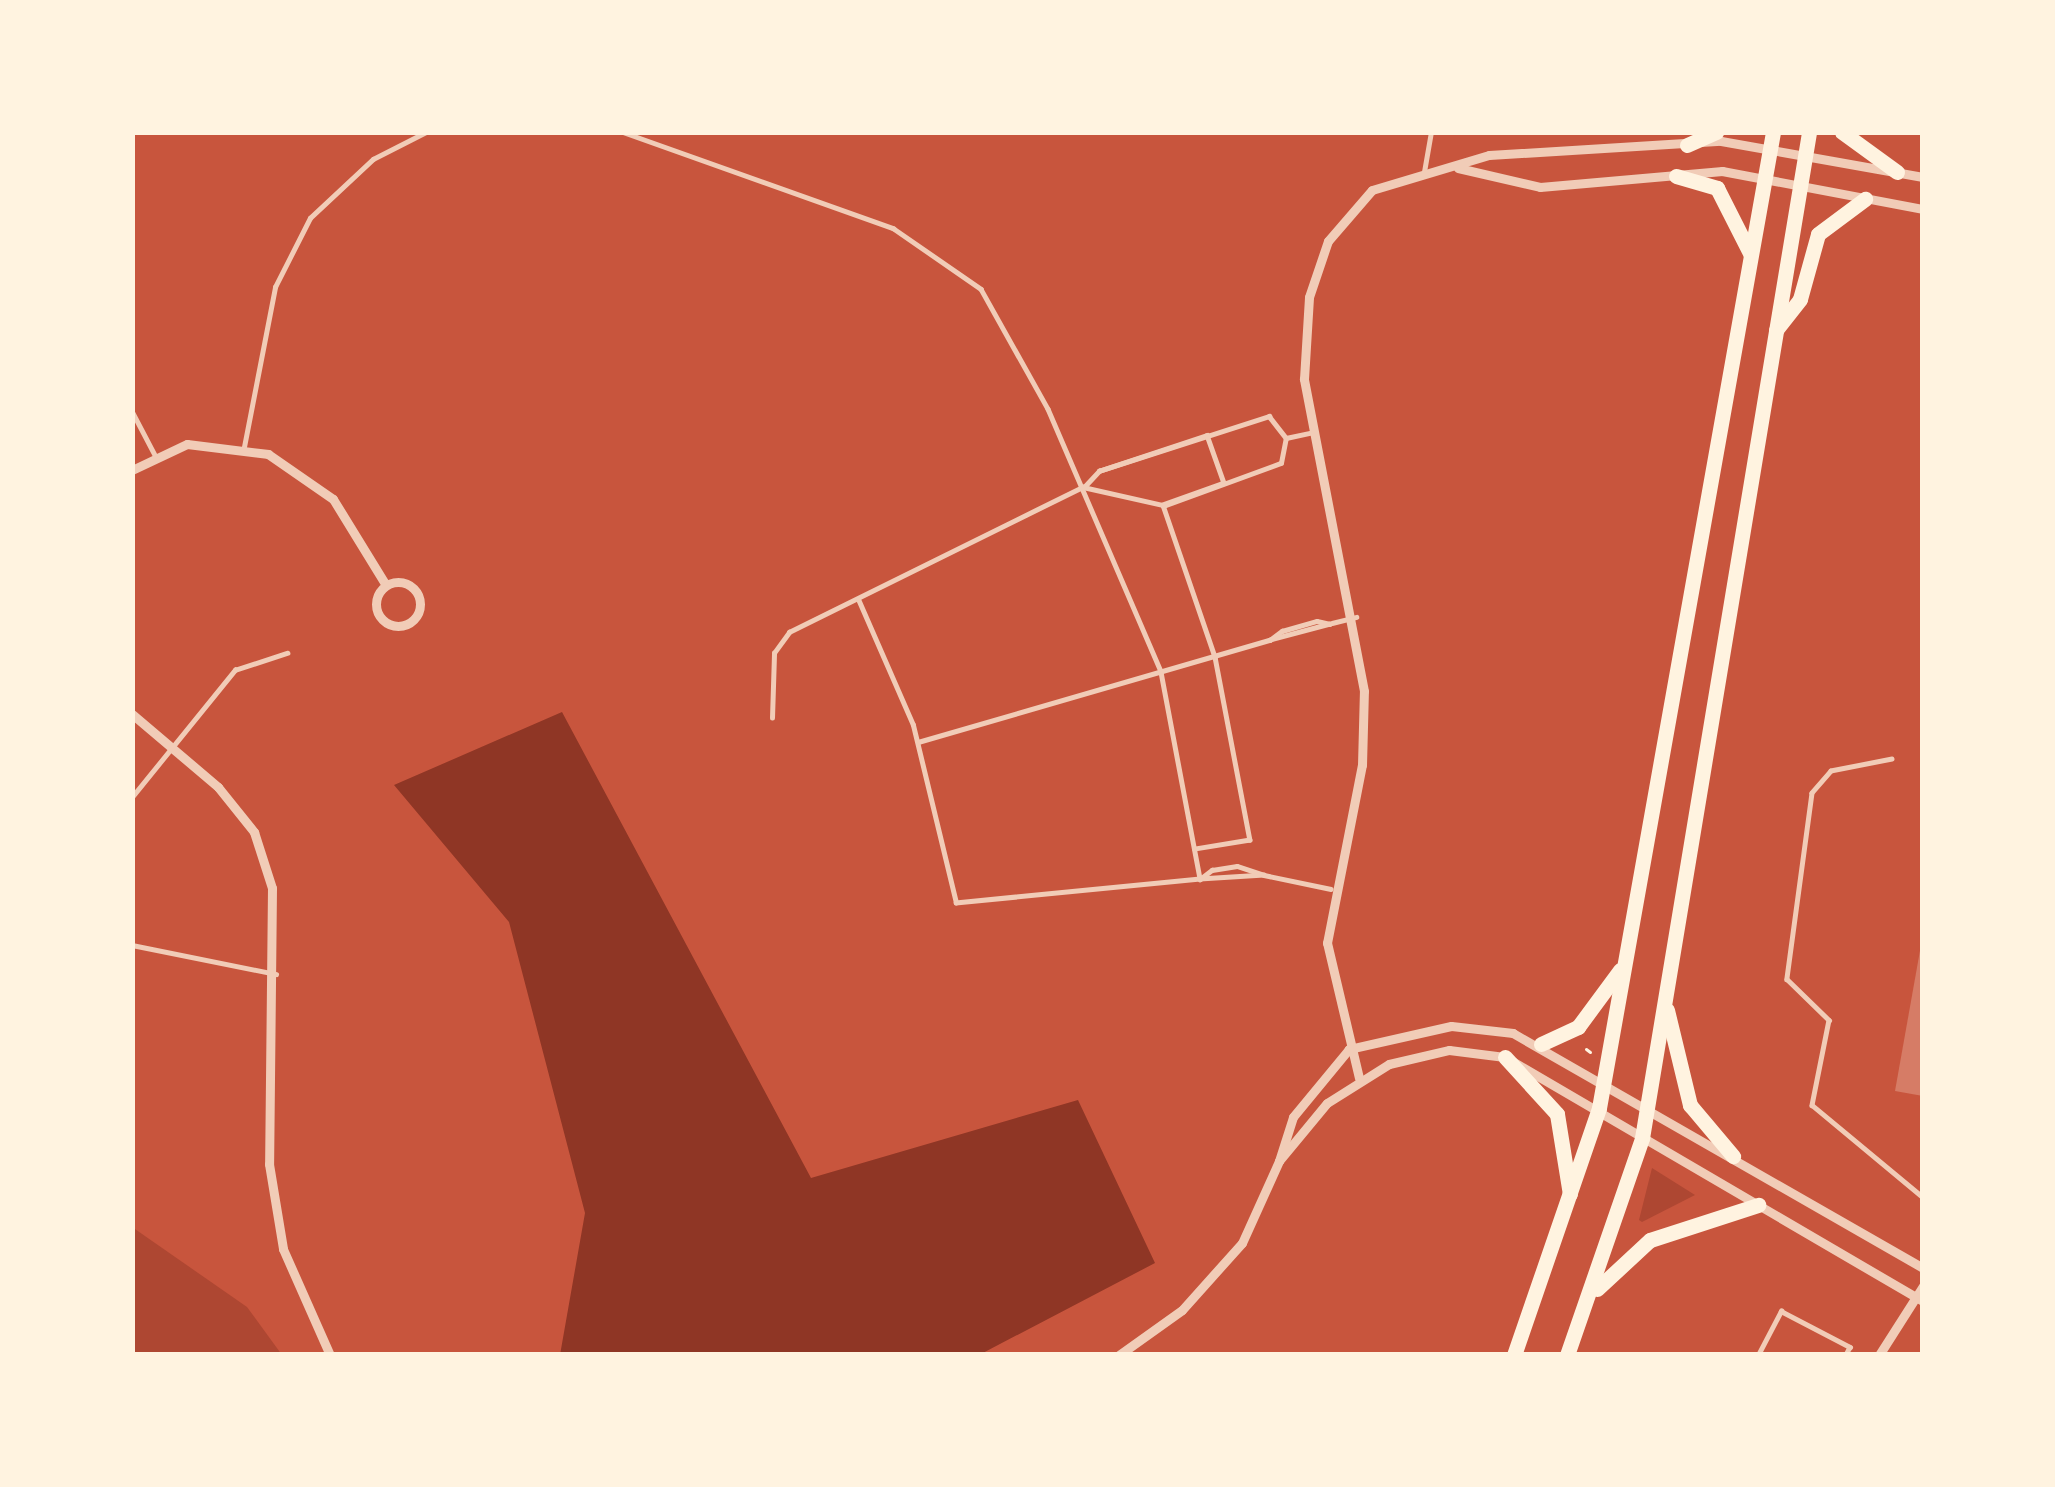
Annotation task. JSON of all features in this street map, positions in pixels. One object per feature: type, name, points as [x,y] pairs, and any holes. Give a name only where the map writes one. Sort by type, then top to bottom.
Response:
[{"type":"main road","points":[[1688,145],[1716,132]]},
{"type":"main road","points":[[1514,1355],[1599,1108],[1773,132]]},
{"type":"main road","points":[[1567,1355],[1642,1138],[1809,132]]},
{"type":"main road","points":[[1842,132],[1897,172]]},
{"type":"main road","points":[[1676,176],[1724,195],[1751,255]]},
{"type":"main road","points":[[1774,332],[1800,299],[1818,233],[1864,199]]},
{"type":"main road","points":[[1541,1045],[1578,1027],[1624,962]]},
{"type":"main road","points":[[1664,1003],[1690,1105],[1733,1156]]},
{"type":"main road","points":[[1505,1057],[1557,1114],[1571,1198]]},
{"type":"main road","points":[[1588,1301],[1651,1240],[1758,1205]]},
{"type":"street","points":[[1359,1078],[1327,944],[1331,889],[1362,765],[1356,617],[1309,433],[1309,297],[1328,241],[1372,190],[1489,155],[1688,145],[1770,150],[1923,177]]},
{"type":"street","points":[[1458,168],[1540,187],[1676,176],[1765,178],[1923,209]]},
{"type":"street","points":[[132,470],[187,444],[244,447],[300,469],[333,499],[386,585],[382,619],[409,624],[418,593],[386,585]]},
{"type":"street","points":[[132,715],[172,748],[254,832],[272,888],[276,974],[269,1164],[283,1249],[330,1355]]},
{"type":"street","points":[[1119,1355],[1182,1310],[1242,1243],[1293,1117],[1349,1048],[1451,1026],[1541,1045],[1923,1268]]},
{"type":"street","points":[[1279,1161],[1359,1078],[1449,1050],[1505,1057],[1920,1299]]},
{"type":"street","points":[[1879,1355],[1920,1299],[1923,1286]]},
{"type":"lane","points":[[244,447],[274,287],[310,218],[373,159],[426,132]]},
{"type":"lane","points":[[622,132],[941,254],[981,289],[1018,349],[1162,672],[1200,879]]},
{"type":"lane","points":[[1424,172],[1431,132]]},
{"type":"lane","points":[[132,411],[156,457]]},
{"type":"lane","points":[[772,718],[774,653],[789,632],[1083,487],[1099,471],[1269,416],[1286,438],[1281,463],[1163,505],[1083,487]]},
{"type":"lane","points":[[1286,438],[1309,433]]},
{"type":"lane","points":[[1099,471],[1208,435]]},
{"type":"lane","points":[[1208,435],[1224,483]]},
{"type":"lane","points":[[1163,505],[1224,483]]},
{"type":"lane","points":[[1163,505],[1215,657],[1250,840],[1195,849]]},
{"type":"lane","points":[[858,599],[918,742],[956,903],[1264,875]]},
{"type":"lane","points":[[918,742],[1356,617]]},
{"type":"lane","points":[[1270,640],[1330,624]]},
{"type":"lane","points":[[132,797],[235,670],[287,653]]},
{"type":"lane","points":[[1892,759],[1831,771],[1812,793],[1787,979],[1828,1020],[1812,1105],[1923,1197]]},
{"type":"lane","points":[[1200,879],[1237,866],[1331,889]]},
{"type":"lane","points":[[132,945],[276,974]]},
{"type":"lane","points":[[1758,1355],[1780,1312],[1850,1347],[1846,1355]]},
{"type":"shaded area","points":[[562,712],[811,1178],[1078,1100],[1155,1263],[979,1355],[560,1355],[585,1213],[509,922],[394,785]]},
{"type":"shaded area","points":[[1652,1168],[1695,1195],[1642,1222],[1639,1220]]},
{"type":"shaded area","points":[[132,1227],[247,1307],[282,1355],[132,1355]]},
{"type":"building","points":[[1923,945],[1923,1096],[1895,1091]]}]
